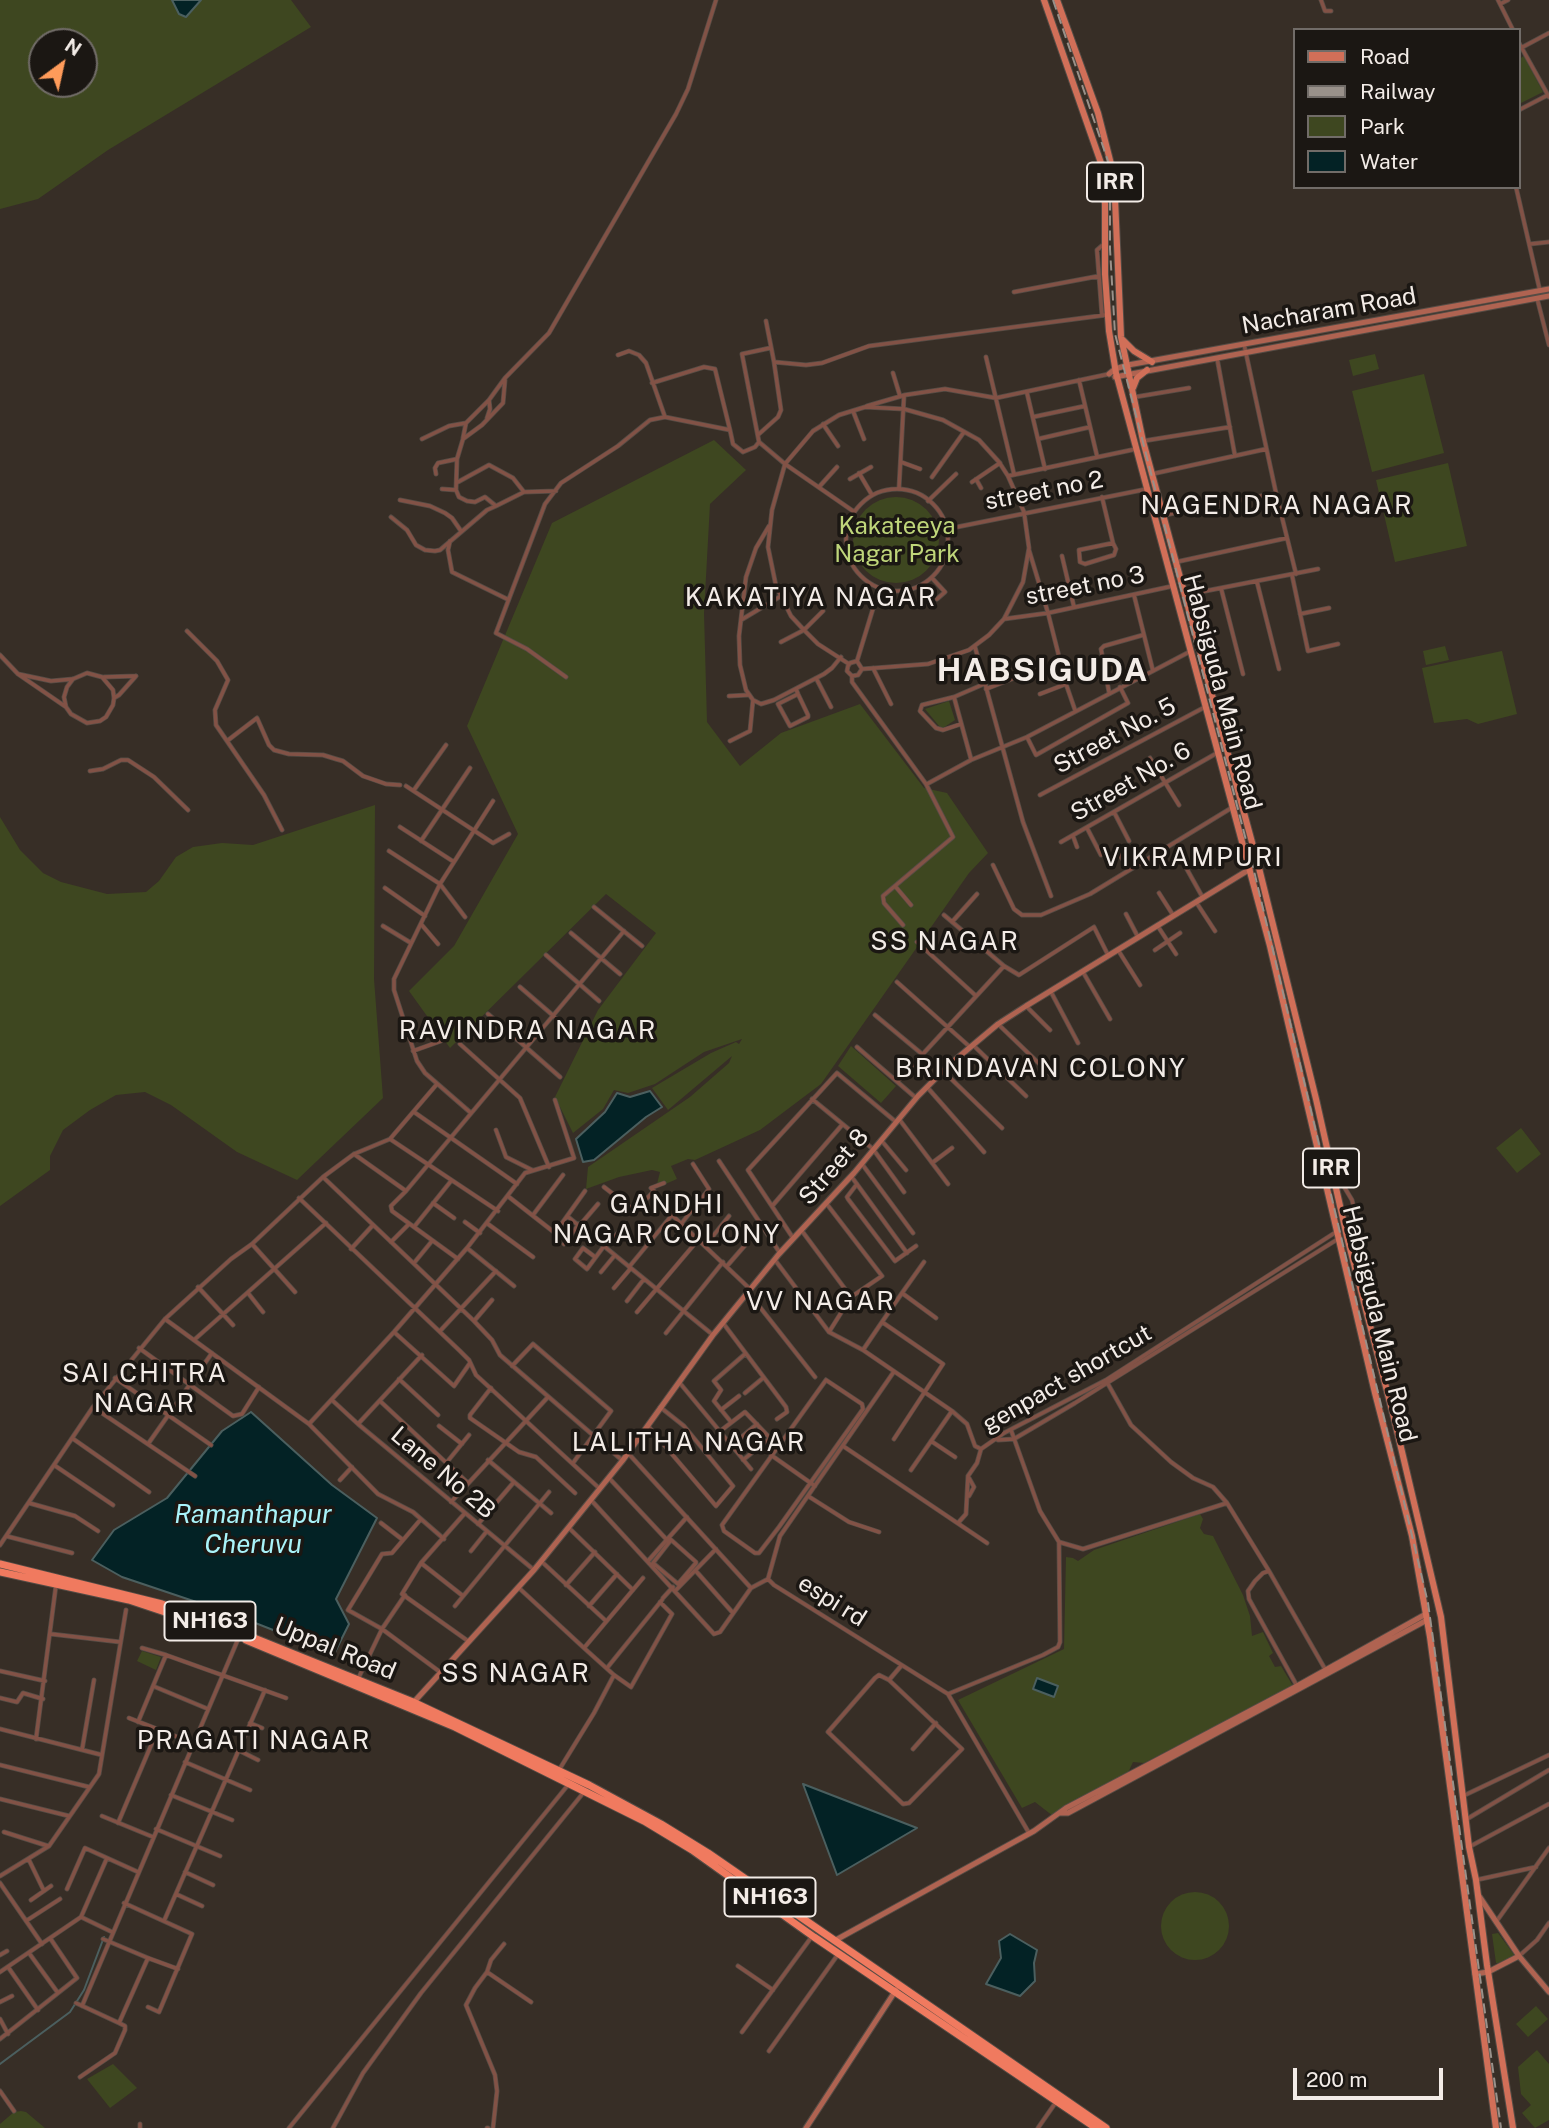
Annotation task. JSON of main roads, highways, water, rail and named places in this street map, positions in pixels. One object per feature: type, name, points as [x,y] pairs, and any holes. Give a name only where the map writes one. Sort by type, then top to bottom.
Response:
[{"type":"highway","name":"Uppal Road","points":[[0,1564],[141,1600],[244,1634],[358,1679],[411,1704]]},
{"type":"highway","name":"NH163","points":[[0,1572],[141,1600],[411,1704],[559,1770],[702,1849],[831,1944],[1096,2128]]},
{"type":"highway","name":"NH163","points":[[411,1704],[585,1791],[630,1810],[692,1850],[813,1936],[831,1944],[839,1954],[897,1989],[1107,2128]]},
{"type":"main road","name":"Habsiguda Main Road","points":[[1044,0],[1101,163],[1105,204],[1105,315],[1115,369],[1270,946],[1337,1236],[1411,1532],[1427,1617],[1496,2128]]},
{"type":"main road","name":"Habsiguda Main Road","points":[[1058,0],[1098,113],[1114,176],[1121,337],[1143,441],[1238,786],[1441,1617],[1469,1847],[1479,1896],[1488,1972],[1513,2128]]},
{"type":"main road","points":[[1121,337],[1134,351],[1152,362]]},
{"type":"main road","points":[[1133,394],[1137,379],[1147,370]]},
{"type":"main road","points":[[1178,605],[1186,599]]},
{"type":"main road","points":[[1305,1100],[1316,1099]]},
{"type":"main road","points":[[1411,1532],[1420,1529]]},
{"type":"water","points":[[172,0],[201,0],[186,17],[179,14]]},
{"type":"water","points":[[650,1091],[662,1107],[594,1160],[583,1162],[576,1139],[605,1112],[617,1093],[630,1097]]},
{"type":"water","name":"Ramanthapur Cheruvu","points":[[251,1412],[332,1485],[377,1518],[336,1599],[349,1624],[334,1654],[235,1615],[122,1577],[92,1560],[114,1530],[167,1498],[222,1431]]},
{"type":"water","points":[[1037,1678],[1058,1686],[1054,1697],[1033,1689]]},
{"type":"water","points":[[803,1784],[917,1828],[837,1875]]},
{"type":"water","points":[[1010,1934],[1037,1950],[1034,1963],[1035,1981],[1020,1996],[986,1984],[1001,1958],[999,1941]]},
{"type":"waterway","points":[[0,2064],[70,2012],[84,1990],[104,1937]]},
{"type":"railway","points":[[1053,0],[1110,167],[1110,249],[1115,334],[1255,875],[1428,1603],[1501,2128]]},
{"type":"district","name":"NAGENDRA NAGAR","points":[[1277,506]]},
{"type":"district","name":"KAKATIYA NAGAR","points":[[811,598]]},
{"type":"district","name":"HABSIGUDA","points":[[1043,671]]},
{"type":"district","name":"VIKRAMPURI","points":[[1193,858]]},
{"type":"district","name":"SS NAGAR","points":[[945,942]]},
{"type":"district","name":"RAVINDRA NAGAR","points":[[528,1031]]},
{"type":"district","name":"BRINDAVAN COLONY","points":[[1041,1069]]},
{"type":"district","name":"GANDHI NAGAR COLONY","points":[[667,1220]]},
{"type":"district","name":"VV NAGAR","points":[[821,1302]]},
{"type":"district","name":"SAI CHITRA NAGAR","points":[[145,1389]]},
{"type":"district","name":"LALITHA NAGAR","points":[[689,1443]]},
{"type":"district","name":"SS NAGAR","points":[[516,1674]]},
{"type":"district","name":"PRAGATI NAGAR","points":[[254,1741]]},
{"type":"park label","name":"Kakateeya Nagar Park","points":[[897,541]]}]
